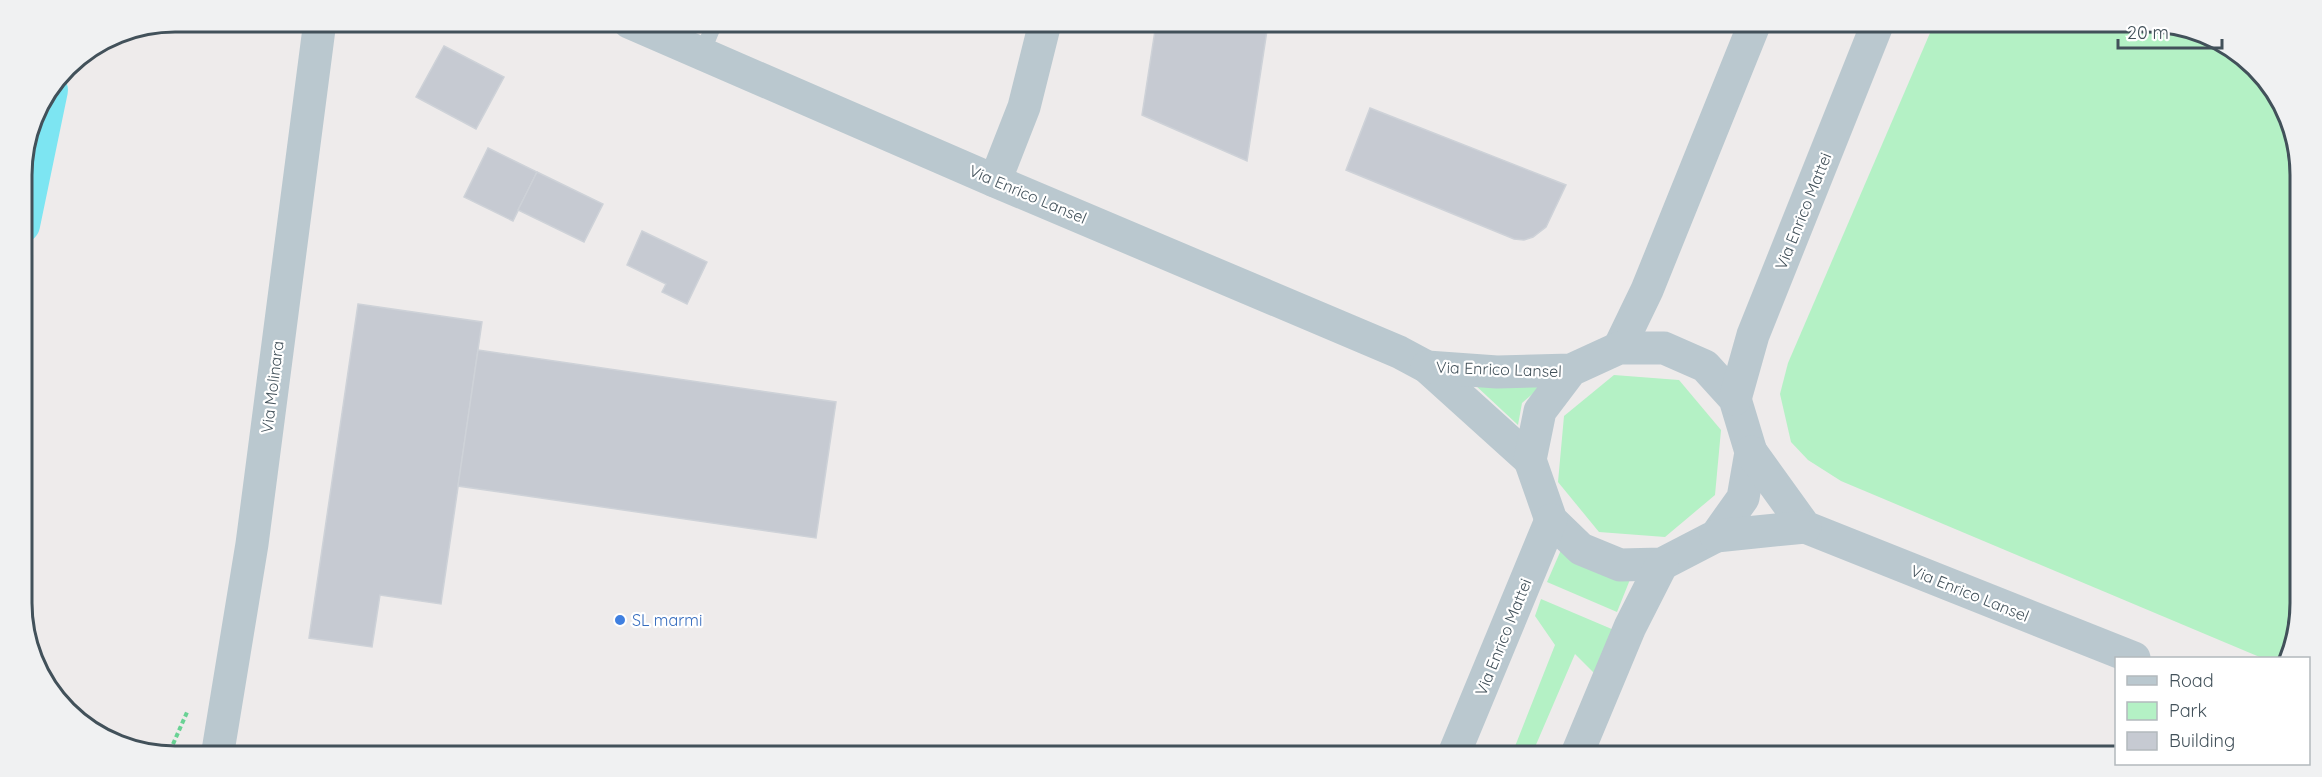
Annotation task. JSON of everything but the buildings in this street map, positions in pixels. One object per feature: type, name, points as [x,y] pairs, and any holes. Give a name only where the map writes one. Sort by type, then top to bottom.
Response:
[{"type":"street","name":"Via Molinara","points":[[219,746],[252,544],[319,32]]},
{"type":"street","name":"Via Enrico Lansel","points":[[653,32],[1400,352],[1427,367],[1530,460]]},
{"type":"street","points":[[995,180],[1024,106],[1043,32]]},
{"type":"street","points":[[1619,348],[1647,290],[1751,32]]},
{"type":"street","name":"Via Enrico Mattei","points":[[1735,399],[1753,335],[1875,32]]},
{"type":"street","points":[[1751,452],[1743,498],[1716,536],[1662,564],[1620,564],[1581,549],[1551,520],[1530,460],[1540,411],[1571,370],[1619,348],[1664,348],[1705,366],[1735,399],[1751,452],[1806,527]]},
{"type":"street","name":"Via Enrico Lansel","points":[[1427,367],[1497,372],[1571,370]]},
{"type":"street","name":"Via Enrico Mattei","points":[[1458,745],[1551,520]]},
{"type":"street","name":"Via Enrico Lansel","points":[[1716,536],[1806,527],[2131,657]]},
{"type":"street","points":[[1581,745],[1630,627],[1662,564]]},
{"type":"lane","points":[[702,53],[711,32]]},
{"type":"green space","points":[[1930,32],[2166,33],[2185,36],[2219,51],[2249,73],[2261,87],[2276,111],[2288,146],[2290,174],[2290,603],[2286,640],[2280,657],[2260,657],[1841,481],[1808,460],[1791,442],[1780,394],[1788,363]]},
{"type":"green space","points":[[1614,375],[1679,380],[1721,430],[1715,495],[1665,537],[1599,532],[1558,482],[1564,416]]},
{"type":"green space","points":[[1474,384],[1543,385],[1522,403],[1518,425]]},
{"type":"green space","points":[[1561,550],[1633,572],[1617,612],[1547,582]]},
{"type":"green space","points":[[1541,599],[1614,630],[1594,673],[1575,654],[1536,745],[1515,745],[1555,645],[1535,616]]},
{"type":"waterway","points":[[32,177],[45,112]]},
{"type":"place","name":"SL marmi","points":[[620,620]]}]
